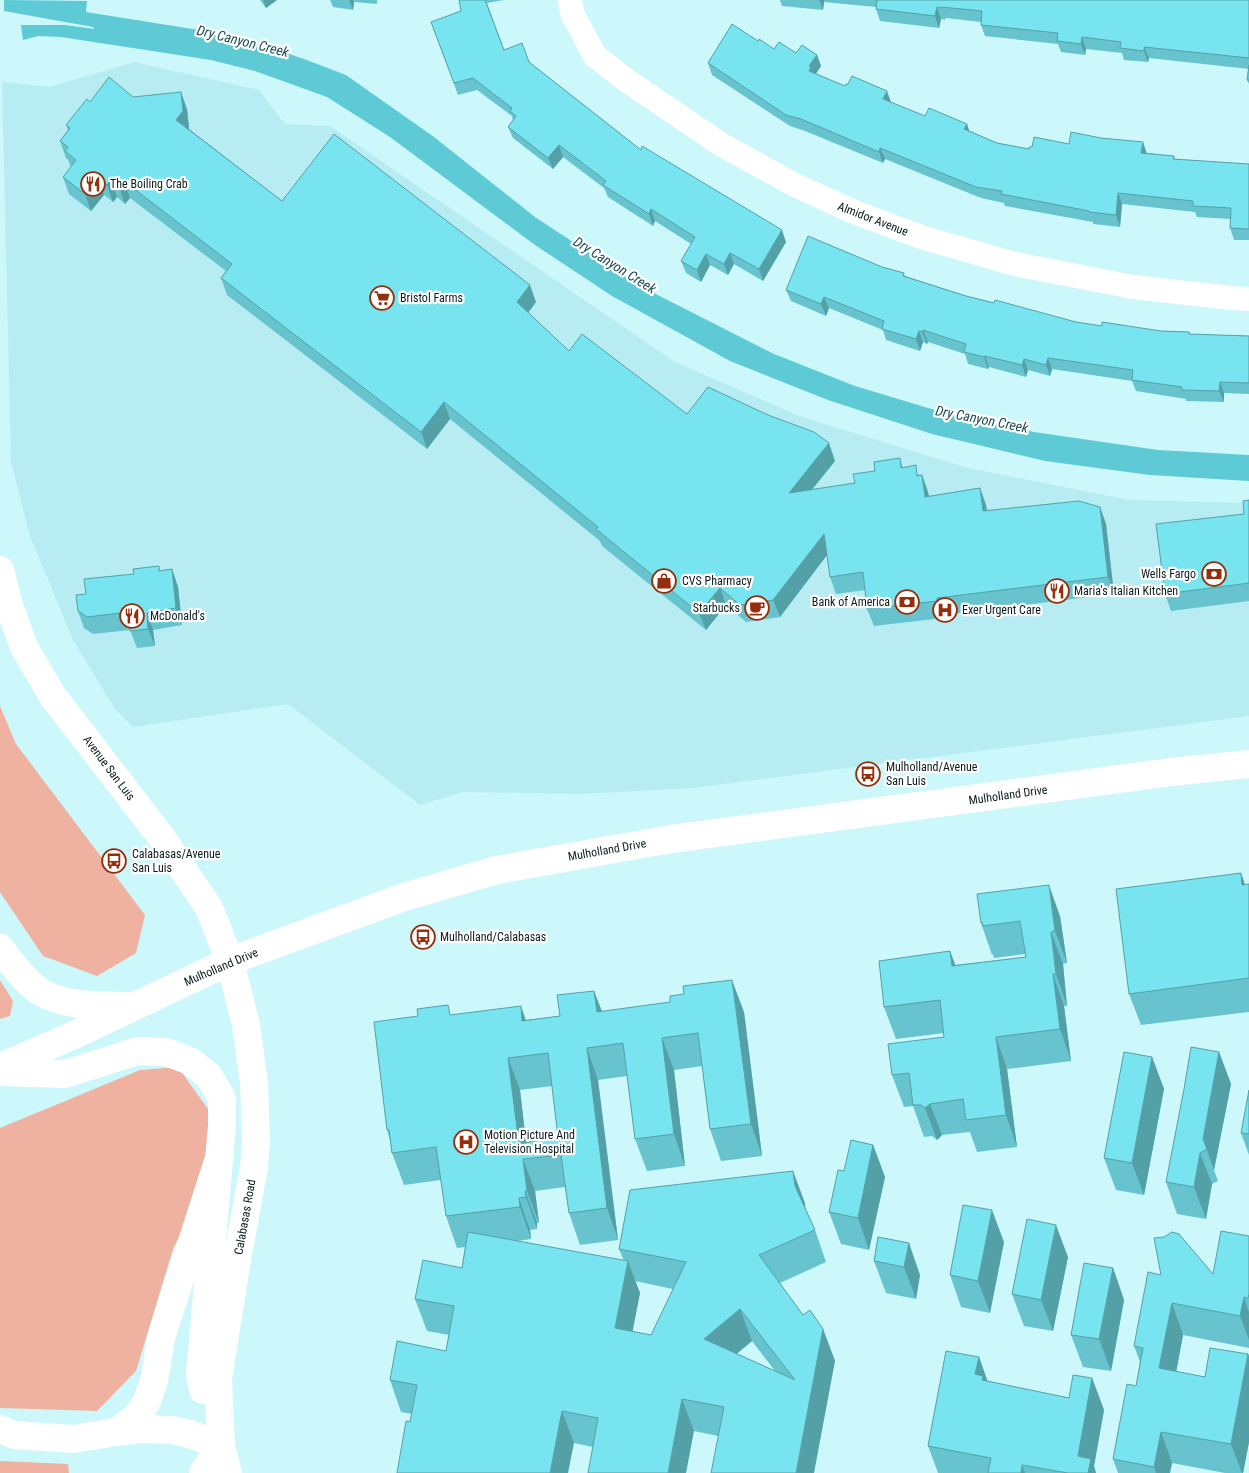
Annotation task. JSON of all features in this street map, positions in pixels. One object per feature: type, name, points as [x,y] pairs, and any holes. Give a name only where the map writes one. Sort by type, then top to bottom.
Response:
[{"type":"main road","name":"Avenue San Luis","points":[[0,570],[9,605],[24,647],[52,695],[162,838],[209,908],[230,961]]},
{"type":"main road","name":"Mulholland Drive","points":[[0,1067],[230,961],[404,897],[497,870],[671,839],[1172,772],[1249,764]]},
{"type":"main road","points":[[0,948],[20,973],[39,991],[52,998],[88,1004],[134,1006]]},
{"type":"main road","name":"Calabasas Road","points":[[228,1473],[221,1446],[218,1378],[254,1167],[256,1140],[254,1083],[246,1025],[230,961]]},
{"type":"main road","points":[[0,1072],[65,1074],[138,1051],[166,1052],[190,1061],[209,1076],[222,1099],[222,1126],[200,1374],[205,1404],[221,1446]]},
{"type":"main road","points":[[116,1432],[135,1418],[146,1403],[154,1381],[161,1338],[220,1155]]},
{"type":"main road","points":[[0,1429],[14,1435],[73,1439],[148,1429],[172,1430],[190,1434],[221,1446]]},
{"type":"main road","points":[[203,1473],[221,1446]]},
{"type":"street","name":"Almidor Avenue","points":[[570,0],[572,13],[595,56],[626,80],[722,145],[795,186],[854,212],[921,237],[1015,264],[1133,287],[1249,299]]},
{"type":"shaded area","points":[[134,62],[259,90],[285,124],[330,126],[675,362],[802,417],[968,468],[1130,500],[1249,503],[1249,716],[693,788],[583,794],[463,792],[420,805],[288,704],[133,727],[115,709],[73,640],[30,536],[11,462],[2,82],[50,87]]},
{"type":"shaded area","points":[[0,706],[16,744],[145,915],[136,953],[97,976],[43,956],[0,892]]},
{"type":"shaded area","points":[[0,980],[13,1001],[10,1016],[0,1019]]},
{"type":"shaded area","points":[[178,1067],[213,1116],[200,1196],[173,1249],[136,1371],[97,1411],[0,1408],[0,1128],[140,1070]]},
{"type":"shaded area","points":[[0,1461],[68,1464],[69,1473],[0,1473]]},
{"type":"water","name":"Dry Canyon Creek","points":[[4,0],[87,1],[86,12],[205,31],[260,44],[346,75],[434,137],[535,217],[638,285],[774,354],[855,386],[948,414],[1034,432],[1158,450],[1249,455],[1249,481],[1150,475],[1045,461],[932,434],[828,400],[730,361],[612,296],[535,245],[390,137],[327,97],[255,71],[211,60],[61,37],[38,36],[23,40],[21,25],[65,25],[94,29],[93,27],[4,11]]},
{"type":"building","points":[[459,0],[485,0],[504,50],[522,43],[529,62],[641,150],[642,146],[782,230],[759,269],[730,253],[724,264],[706,254],[697,270],[681,261],[695,237],[651,209],[649,214],[603,185],[606,181],[559,145],[548,158],[508,127],[516,116],[510,111],[512,108],[473,78],[454,83],[431,22],[461,11]]},
{"type":"building","points":[[877,0],[1249,0],[1249,58],[1144,47],[1144,51],[1120,48],[1121,42],[1082,37],[1081,44],[1057,41],[1058,33],[981,25],[982,11],[937,7],[935,16],[876,9]]},
{"type":"building","points":[[732,24],[774,49],[779,42],[796,53],[802,45],[817,55],[809,66],[811,67],[809,71],[845,86],[852,76],[887,91],[883,99],[925,116],[929,108],[967,124],[964,129],[997,143],[1029,149],[1029,147],[1032,147],[1034,137],[1069,144],[1071,132],[1101,138],[1143,142],[1141,153],[1174,156],[1173,159],[1249,164],[1249,229],[1230,228],[1231,208],[1193,206],[1193,201],[1118,193],[1116,215],[1089,212],[1001,194],[1002,191],[976,187],[880,148],[879,152],[801,119],[786,115],[708,63]]},
{"type":"building","points":[[109,77],[133,97],[181,92],[183,111],[176,120],[282,201],[334,134],[530,285],[517,302],[569,351],[582,334],[687,414],[708,387],[768,415],[814,432],[829,443],[789,493],[855,483],[853,474],[875,471],[874,462],[900,458],[901,468],[916,465],[917,476],[922,475],[925,497],[980,488],[983,511],[1079,501],[1100,507],[1108,577],[937,598],[937,601],[867,609],[863,572],[830,577],[824,534],[773,600],[740,605],[720,588],[699,613],[596,529],[598,527],[444,402],[421,432],[221,278],[232,264],[124,181],[119,187],[111,180],[107,185],[98,177],[85,194],[63,177],[76,160],[65,151],[68,147],[60,141],[70,128],[66,125],[87,99],[90,102]]},
{"type":"building","points":[[808,236],[882,267],[904,273],[903,276],[966,296],[994,303],[995,300],[1076,322],[1102,326],[1102,322],[1161,331],[1189,332],[1189,334],[1249,336],[1249,383],[1220,382],[1219,391],[1182,390],[1182,387],[1132,380],[1133,370],[1048,358],[1046,365],[1024,359],[1022,365],[964,352],[966,344],[923,330],[922,332],[919,331],[916,339],[882,329],[884,321],[824,297],[821,304],[786,290]]},
{"type":"building","points":[[1249,500],[1249,583],[1165,594],[1156,524],[1244,514],[1243,501]]},
{"type":"building","points":[[159,566],[159,571],[172,569],[176,608],[147,613],[148,629],[130,631],[129,612],[87,617],[78,611],[76,595],[86,594],[84,579],[134,574],[133,569]]},
{"type":"building","points":[[1241,873],[1242,885],[1249,884],[1249,978],[1129,994],[1116,889]]},
{"type":"building","points":[[1049,885],[1055,931],[1051,932],[1056,974],[1053,974],[1060,1029],[996,1037],[1006,1115],[966,1120],[963,1099],[930,1104],[925,1108],[921,1105],[913,1105],[909,1073],[892,1075],[888,1044],[944,1037],[940,1000],[884,1007],[879,961],[950,951],[952,966],[1026,957],[1020,921],[983,926],[977,894]]},
{"type":"building","points":[[732,980],[751,1124],[710,1129],[698,1033],[662,1038],[674,1134],[635,1139],[623,1043],[587,1048],[607,1208],[569,1213],[561,1155],[523,1159],[527,1191],[525,1191],[526,1197],[519,1198],[520,1207],[446,1216],[436,1147],[392,1153],[389,1130],[387,1130],[374,1022],[418,1016],[417,1009],[448,1005],[450,1015],[521,1006],[522,1021],[560,1016],[557,995],[594,991],[597,1012],[670,1002],[670,996],[684,994],[683,986]],"holes":[[[548,1053],[558,1137],[519,1144],[508,1058]]]},
{"type":"building","points":[[1191,1047],[1219,1052],[1203,1139],[1207,1149],[1200,1153],[1194,1187],[1166,1182]]},
{"type":"building","points":[[1124,1052],[1152,1057],[1132,1163],[1104,1158]]},
{"type":"building","points":[[1249,1090],[1249,1134],[1241,1133]]},
{"type":"building","points":[[851,1140],[873,1145],[858,1218],[829,1212],[838,1170],[844,1171]]},
{"type":"building","points":[[793,1171],[795,1186],[815,1230],[759,1255],[803,1315],[810,1310],[823,1329],[796,1473],[711,1473],[724,1407],[682,1399],[668,1473],[588,1473],[598,1418],[562,1411],[550,1473],[397,1473],[406,1421],[410,1422],[417,1385],[390,1380],[397,1341],[446,1351],[454,1306],[415,1299],[423,1260],[462,1268],[468,1232],[628,1261],[615,1328],[651,1335],[686,1262],[619,1249],[630,1190]],"holes":[[[740,1309],[795,1380],[704,1339]]]},
{"type":"building","points":[[963,1205],[992,1210],[978,1281],[950,1275]]},
{"type":"building","points":[[1027,1219],[1056,1225],[1041,1300],[1012,1294]]},
{"type":"building","points":[[1221,1231],[1249,1236],[1249,1294],[1248,1298],[1244,1297],[1240,1316],[1172,1303],[1159,1368],[1205,1377],[1210,1348],[1248,1354],[1231,1444],[1161,1432],[1154,1467],[1113,1459],[1127,1384],[1136,1386],[1143,1348],[1134,1346],[1148,1272],[1161,1275],[1154,1238],[1164,1237],[1172,1232],[1179,1234],[1213,1274]]},
{"type":"building","points":[[878,1237],[909,1243],[904,1267],[874,1261]]},
{"type":"building","points":[[1084,1263],[1113,1268],[1099,1339],[1071,1335]]},
{"type":"building","points":[[946,1351],[979,1357],[975,1374],[983,1376],[982,1380],[1069,1398],[1073,1375],[1092,1378],[1078,1456],[1091,1459],[1088,1473],[1068,1473],[1022,1465],[1021,1473],[988,1473],[991,1458],[928,1446]]},
{"type":"place","name":"The Boiling Crab","points":[[93,184]]},
{"type":"place","name":"Bristol Farms","points":[[382,298]]},
{"type":"place","name":"Wells Fargo","points":[[1214,574]]},
{"type":"place","name":"CVS Pharmacy","points":[[664,581]]},
{"type":"place","name":"Maria's Italian Kitchen","points":[[1057,591]]},
{"type":"place","name":"Bank of America","points":[[907,602]]},
{"type":"place","name":"Starbucks","points":[[757,608]]},
{"type":"place","name":"Exer Urgent Care","points":[[945,610]]},
{"type":"place","name":"McDonald's","points":[[132,616]]},
{"type":"place","name":"Mulholland/Avenue San Luis","points":[[868,774]]},
{"type":"place","name":"Calabasas/Avenue San Luis","points":[[114,861]]},
{"type":"place","name":"Mulholland/Calabasas","points":[[423,937]]},
{"type":"place","name":"Motion Picture And Television Hospital","points":[[466,1142]]}]
